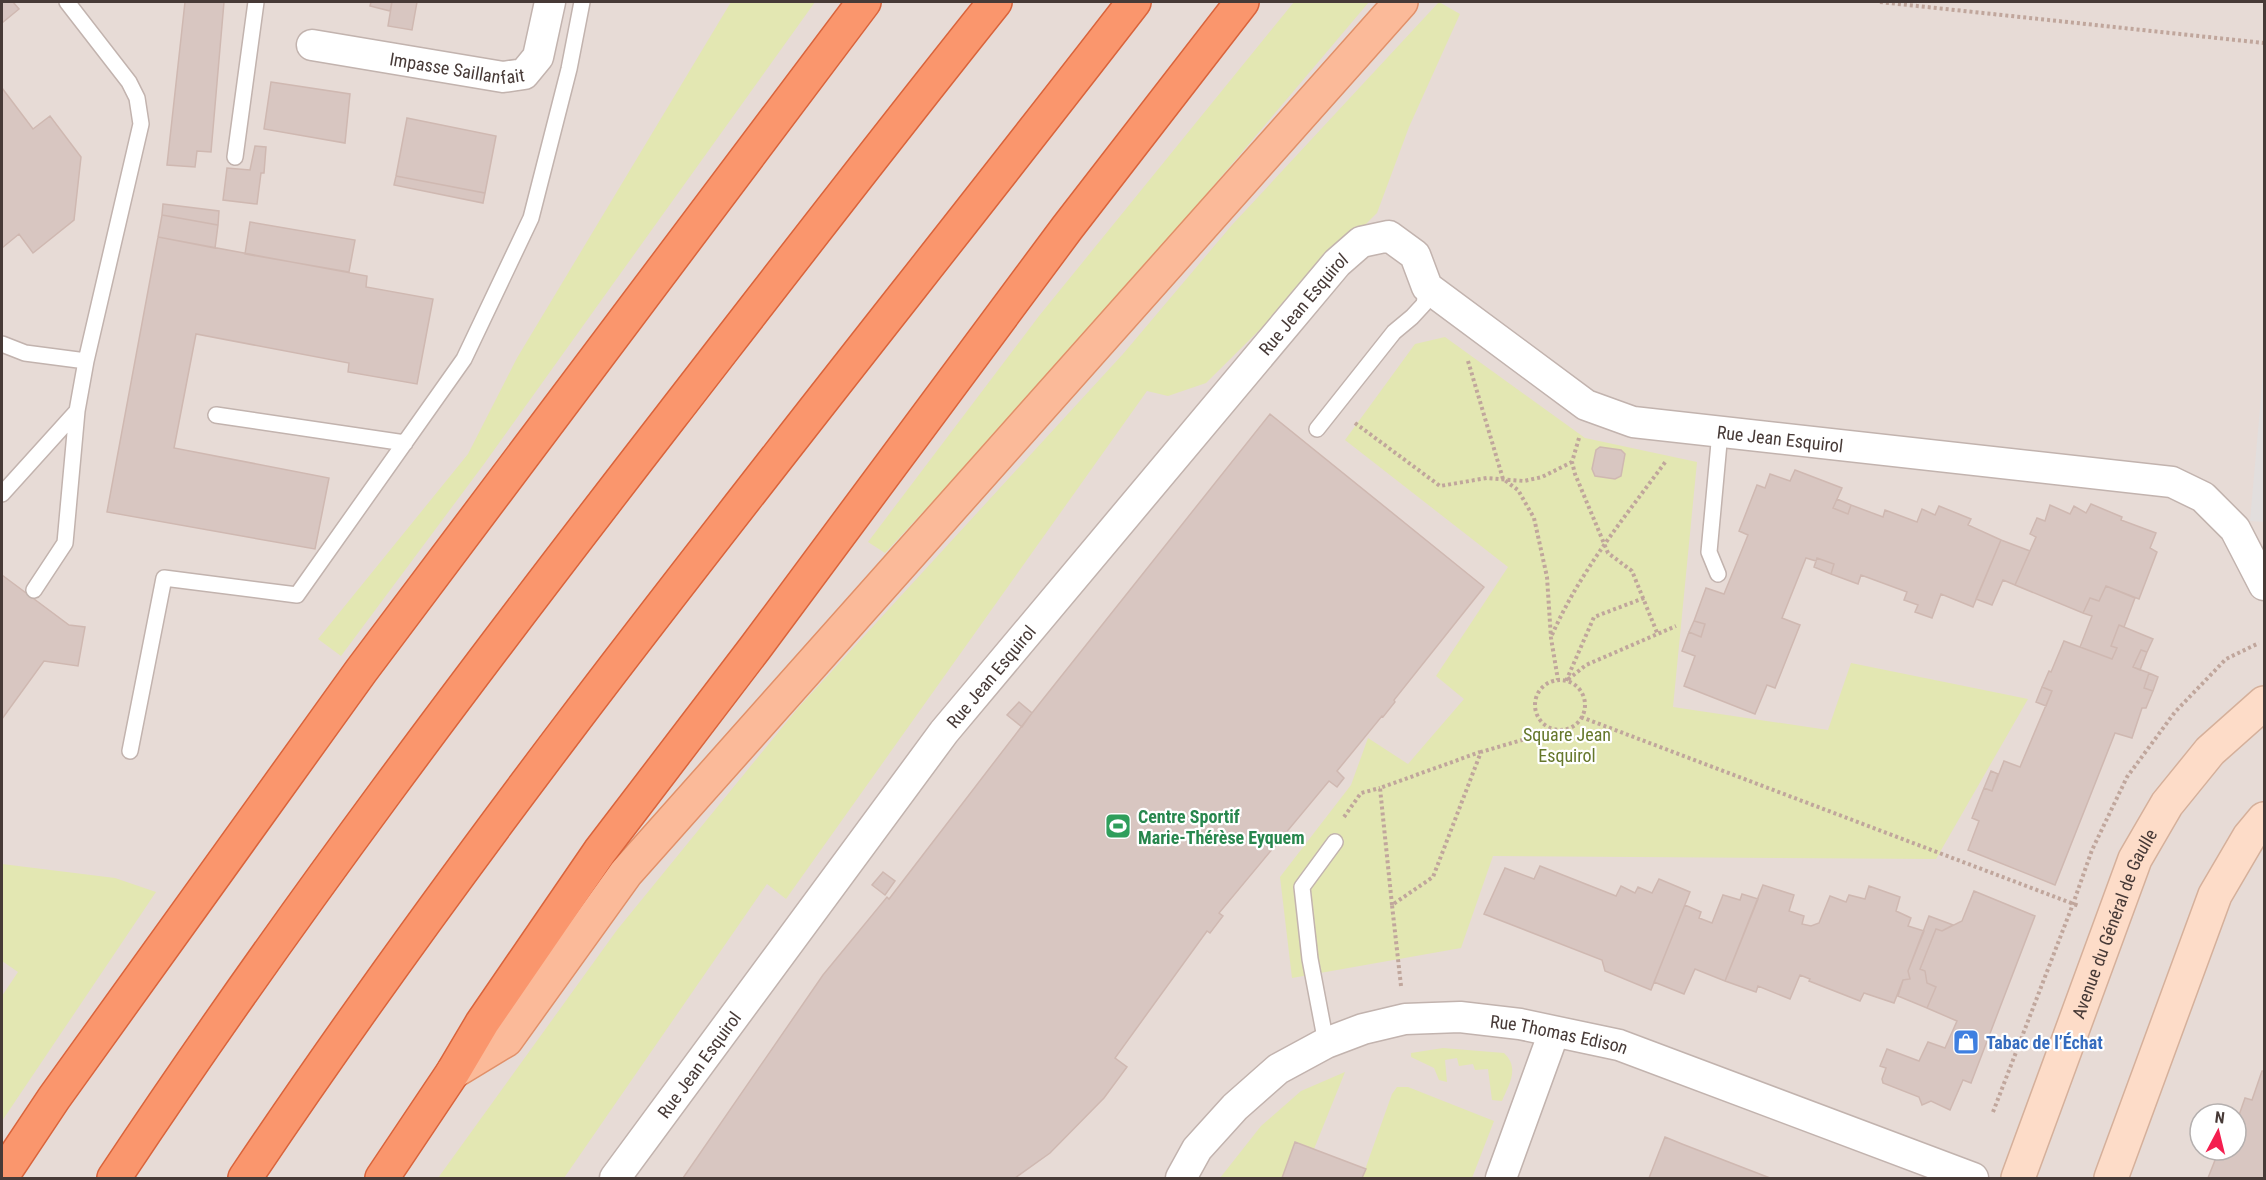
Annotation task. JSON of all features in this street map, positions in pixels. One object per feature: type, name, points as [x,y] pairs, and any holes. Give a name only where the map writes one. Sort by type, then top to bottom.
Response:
[{"type":"highway","points":[[2,1176],[60,1089],[361,671],[864,2]]},
{"type":"highway","points":[[114,1179],[194,1058],[432,729],[606,500],[995,2]]},
{"type":"highway","points":[[244,1179],[283,1121],[517,795],[681,579],[1134,2]]},
{"type":"highway","points":[[382,1179],[483,1023],[600,851],[755,648],[1068,228],[1242,2]]},
{"type":"main road","points":[[453,1072],[506,1040],[626,873],[1401,2]]},
{"type":"main road","name":"Avenue du Général de Gaulle","points":[[2018,1179],[2134,860],[2167,804],[2210,751],[2265,703]]},
{"type":"main road","points":[[2111,1179],[2215,895],[2248,837],[2265,819]]},
{"type":"street","name":"Impasse Saillanfait","points":[[312,45],[503,77],[524,74],[538,57],[550,2]]},
{"type":"street","name":"Rue Jean Esquirol","points":[[615,1179],[944,732],[1337,262],[1361,242],[1389,236],[1415,255],[1426,287],[1586,405],[1633,422],[2172,482],[2203,497],[2235,529],[2264,577]]},
{"type":"street","name":"Rue Thomas Edison","points":[[1181,1179],[1197,1149],[1235,1107],[1278,1069],[1326,1043],[1363,1029],[1405,1019],[1460,1017],[1520,1024],[1619,1045],[1973,1179]]},
{"type":"street","points":[[1501,1179],[1554,1032]]},
{"type":"lane","points":[[34,590],[65,543],[77,411],[86,361],[141,124],[137,98],[129,82],[67,2]]},
{"type":"lane","points":[[235,157],[256,2]]},
{"type":"lane","points":[[130,751],[164,578],[297,595],[465,359],[531,218],[569,69],[582,2]]},
{"type":"lane","points":[[1317,429],[1394,332],[1413,318],[1424,304],[1426,287]]},
{"type":"lane","points":[[2,344],[25,353],[86,361]]},
{"type":"lane","points":[[2,494],[77,411]]},
{"type":"lane","points":[[216,415],[405,443]]},
{"type":"lane","points":[[1718,573],[1709,552],[1720,432]]},
{"type":"lane","points":[[1326,1043],[1310,958],[1302,887],[1335,842]]},
{"type":"path","points":[[1880,2],[2265,43]]},
{"type":"path","points":[[1466,355],[1503,479],[1518,490],[1534,518],[1547,577],[1551,638],[1558,680]]},
{"type":"path","points":[[1334,408],[1440,486],[1487,478],[1524,481],[1542,477],[1572,462]]},
{"type":"path","points":[[1580,431],[1572,462],[1608,553],[1632,572],[1658,635]]},
{"type":"path","points":[[1551,638],[1567,602],[1666,460]]},
{"type":"path","points":[[1566,681],[1594,617],[1644,598]]},
{"type":"path","points":[[1566,681],[1586,665],[1676,626]]},
{"type":"path","points":[[1558,680],[1566,681],[1580,691],[1585,707],[1581,717],[1571,727],[1564,730],[1548,728],[1537,716],[1535,700],[1542,687],[1558,680]]},
{"type":"path","points":[[1581,717],[2113,919]]},
{"type":"path","points":[[1344,816],[1361,793],[1481,752],[1556,730]]},
{"type":"path","points":[[1392,905],[1433,877],[1481,752]]},
{"type":"path","points":[[1380,788],[1405,1019]]},
{"type":"shaded area","points":[[2,2],[2264,2],[2264,1178],[2,1178]]},
{"type":"shaded area","points":[[2264,363],[2264,522],[2250,521]]},
{"type":"green space","points":[[731,2],[815,2],[484,464],[341,656],[318,639],[468,454],[517,358]]},
{"type":"green space","points":[[1294,2],[1369,2],[1083,340],[885,553],[868,542],[1039,316]]},
{"type":"green space","points":[[1439,2],[1460,14],[1409,127],[1377,213],[1206,383],[1168,396],[1147,391],[786,899],[767,884],[564,1178],[438,1178],[617,930],[798,708],[1123,354],[1232,225]]},
{"type":"green space","name":"Square Jean Esquirol","points":[[1445,337],[1585,438],[1697,462],[1673,707],[1828,730],[1851,663],[2028,699],[1936,859],[1493,856],[1461,948],[1292,978],[1280,877],[1351,785],[1368,738],[1408,764],[1464,699],[1436,676],[1508,567],[1345,440],[1415,344]]},
{"type":"green space","points":[[2,864],[115,878],[156,892],[2,1121],[2,996],[18,972],[2,961]]},
{"type":"green space","points":[[1443,1048],[1504,1053],[1511,1064],[1512,1076],[1502,1101],[1492,1100],[1488,1069],[1475,1070],[1473,1064],[1459,1066],[1457,1058],[1445,1060],[1447,1082],[1439,1080],[1434,1068],[1411,1057],[1411,1053]]},
{"type":"green space","points":[[1345,1072],[1314,1149],[1295,1142],[1282,1178],[1220,1178],[1261,1126],[1301,1091]]},
{"type":"green space","points":[[1397,1087],[1408,1087],[1494,1121],[1472,1178],[1362,1178],[1392,1094]]},
{"type":"building","points":[[2,2],[13,2],[19,9],[2,23]]},
{"type":"building","points":[[185,2],[224,2],[211,152],[197,151],[195,167],[167,165]]},
{"type":"building","points":[[371,2],[392,2],[390,11],[370,6]]},
{"type":"building","points":[[392,2],[417,2],[412,30],[388,26]]},
{"type":"building","points":[[271,82],[350,94],[345,143],[264,129]]},
{"type":"building","points":[[2,88],[33,129],[50,116],[81,157],[74,220],[33,253],[19,234],[2,248]]},
{"type":"building","points":[[407,118],[496,136],[485,193],[396,176]]},
{"type":"building","points":[[255,146],[266,147],[264,173],[261,173],[257,204],[223,200],[227,168],[250,170]]},
{"type":"building","points":[[396,176],[485,193],[483,203],[394,185]]},
{"type":"building","points":[[163,204],[219,211],[218,225],[162,215]]},
{"type":"building","points":[[162,215],[218,225],[215,248],[158,237]]},
{"type":"building","points":[[250,222],[355,240],[349,272],[245,254]]},
{"type":"building","points":[[158,237],[367,276],[366,287],[433,299],[417,384],[348,372],[349,363],[196,334],[174,448],[329,478],[315,549],[107,512]]},
{"type":"building","name":"Centre Sportif Marie-Thérèse Eyquem","points":[[1270,414],[1484,587],[1394,700],[1395,702],[1337,771],[1344,778],[1337,787],[1329,781],[1219,913],[1223,916],[1210,933],[1207,931],[1115,1058],[1127,1067],[1104,1098],[1050,1153],[1015,1178],[683,1178],[823,975],[887,897],[889,899],[1032,713]]},
{"type":"building","points":[[1600,447],[1621,450],[1625,454],[1621,476],[1615,479],[1595,476],[1592,469],[1596,450]]},
{"type":"building","points":[[1795,470],[1842,488],[1833,508],[1848,514],[1851,505],[1883,517],[1885,510],[1917,522],[1922,509],[1935,515],[1939,506],[1971,519],[1968,525],[2001,540],[1973,607],[1941,594],[1932,618],[1915,612],[1918,605],[1904,600],[1907,592],[1861,575],[1858,584],[1831,574],[1834,564],[1817,558],[1816,561],[1806,558],[1782,618],[1800,625],[1775,688],[1767,685],[1755,714],[1684,686],[1695,656],[1682,651],[1689,632],[1701,637],[1705,624],[1694,621],[1706,588],[1724,594],[1748,535],[1739,531],[1757,485],[1765,488],[1770,474],[1790,481]]},
{"type":"building","points":[[1837,499],[1851,505],[1848,514],[1833,508]]},
{"type":"building","points":[[2091,504],[2122,517],[2121,520],[2156,533],[2150,548],[2157,552],[2139,599],[2106,586],[2099,601],[2090,598],[2083,613],[2015,585],[2036,537],[2030,534],[2037,518],[2045,521],[2050,505],[2070,514],[2074,506],[2086,513]]},
{"type":"building","points":[[2001,540],[2030,551],[2015,585],[2003,580],[1992,605],[1976,599]]},
{"type":"building","points":[[1817,558],[1834,564],[1831,574],[1814,567]]},
{"type":"building","points":[[2,575],[69,625],[85,627],[78,666],[44,661],[2,719]]},
{"type":"building","points":[[2106,586],[2135,598],[2124,627],[2119,625],[2111,646],[2117,648],[2112,659],[2080,647],[2092,616],[2083,613],[2090,598],[2099,601]]},
{"type":"building","points":[[1694,621],[1705,624],[1701,637],[1689,632]]},
{"type":"building","points":[[2119,625],[2153,639],[2147,652],[2141,650],[2133,667],[2149,673],[2144,688],[2153,691],[2146,708],[2142,708],[2132,738],[2115,733],[2055,885],[1968,850],[1979,821],[1972,818],[1984,788],[1992,791],[2004,761],[2020,767],[2052,691],[2042,687],[2064,641],[2112,659],[2117,648],[2111,646]]},
{"type":"building","points":[[2141,650],[2147,652],[2140,670],[2133,667]]},
{"type":"building","points":[[2149,673],[2158,677],[2153,691],[2144,688]]},
{"type":"building","points":[[2042,687],[2052,691],[2046,706],[2036,702]]},
{"type":"building","points":[[1019,702],[1032,713],[1022,727],[1007,715]]},
{"type":"building","points":[[1991,771],[1998,774],[1992,791],[1984,788]]},
{"type":"building","points":[[1540,866],[1616,896],[1621,886],[1635,893],[1638,887],[1652,893],[1659,879],[1690,892],[1651,990],[1605,971],[1602,960],[1484,914],[1505,868],[1534,879]]},
{"type":"building","points":[[883,872],[895,881],[885,895],[872,885]]},
{"type":"building","points":[[1763,885],[1794,895],[1789,911],[1804,916],[1802,924],[1811,926],[1819,923],[1830,896],[1846,902],[1849,895],[1865,899],[1869,886],[1900,897],[1896,911],[1911,918],[1908,926],[1924,931],[1908,971],[1910,979],[1903,980],[1894,1003],[1864,993],[1860,1001],[1809,981],[1810,979],[1800,975],[1790,999],[1758,986],[1756,992],[1725,981]]},
{"type":"building","points":[[1974,891],[2035,916],[1971,1083],[1963,1080],[1950,1110],[1931,1101],[1922,1105],[1919,1097],[1883,1083],[1886,1068],[1880,1066],[1887,1049],[1919,1061],[1928,1042],[1945,1048],[1957,1021],[1927,1008],[1936,987],[1927,983],[1925,971],[1920,969],[1936,929],[1942,931],[1962,921]]},
{"type":"building","points":[[1742,894],[1758,899],[1725,981],[1695,969],[1684,994],[1654,982],[1685,905],[1701,912],[1699,918],[1712,923],[1723,895],[1740,900]]},
{"type":"building","points":[[1929,916],[1953,925],[1942,931],[1936,929],[1920,969],[1925,971],[1927,983],[1936,987],[1927,1008],[1898,996],[1903,980],[1910,979],[1908,971]]},
{"type":"building","points":[[2262,1071],[2264,1071],[2264,1178],[2208,1178],[2214,1162],[2248,1162],[2248,1102],[2244,1102],[2245,1098],[2252,1100]]},
{"type":"building","points":[[1665,1137],[1682,1144],[1770,1178],[1649,1178]]},
{"type":"building","points":[[1295,1142],[1366,1169],[1362,1178],[1282,1178]]},
{"type":"place","name":"Centre Sportif Marie-Thérèse Eyquem","points":[[1118,826]]},
{"type":"place","name":"Tabac de l’Échat","points":[[1966,1042]]}]
